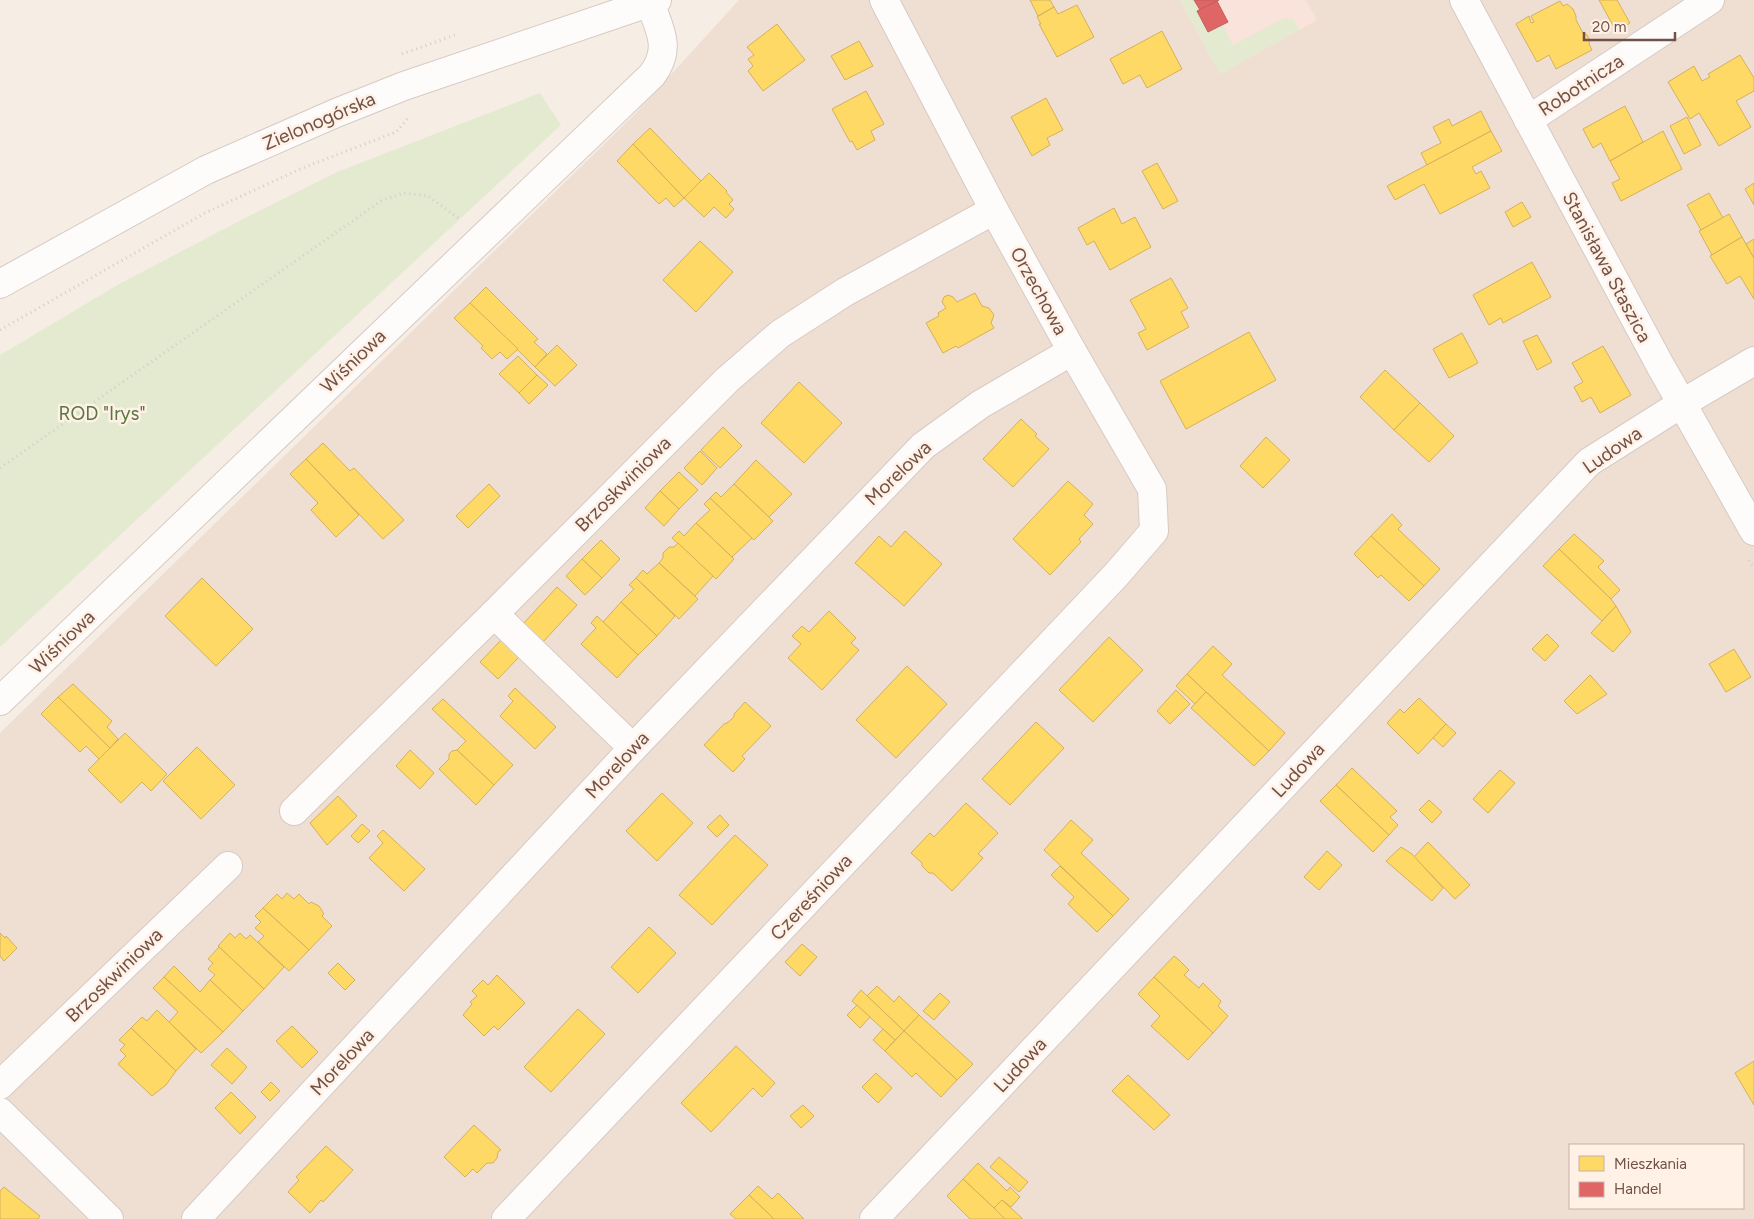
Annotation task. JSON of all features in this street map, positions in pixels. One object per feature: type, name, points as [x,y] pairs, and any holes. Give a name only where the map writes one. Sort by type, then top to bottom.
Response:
[{"type":"street","name":"Orzechowa","points":[[884,0],[994,210],[1072,351],[1152,489],[1154,531],[1116,575]]},
{"type":"street","name":"Stanisława Staszica","points":[[1464,0],[1682,404],[1754,531]]},
{"type":"street","name":"Robotnicza","points":[[1528,120],[1710,0]]},
{"type":"street","name":"Zielonogórska","points":[[0,284],[206,170],[336,113],[404,86],[654,2]]},
{"type":"street","name":"Wiśniowa","points":[[0,701],[652,75],[661,60],[663,42],[654,2]]},
{"type":"street","name":"Brzoskwiniowa","points":[[294,811],[494,614],[726,380],[780,334],[845,292],[994,210]]},
{"type":"street","name":"Morelowa","points":[[196,1219],[633,748],[923,446],[981,404],[1072,351]]},
{"type":"street","name":"Ludowa","points":[[874,1219],[1589,462],[1754,361]]},
{"type":"street","name":"Czereśniowa","points":[[506,1219],[1116,575]]},
{"type":"street","points":[[494,614],[633,748]]},
{"type":"street","name":"Brzoskwiniowa","points":[[0,1085],[228,866]]},
{"type":"street","points":[[0,1112],[109,1219]]},
{"type":"path","points":[[0,330],[205,213],[300,169],[396,132]]},
{"type":"path","points":[[0,468],[381,201],[404,193],[428,196],[460,220]]},
{"type":"shaded area","points":[[739,0],[1754,0],[1754,1219],[0,1219],[0,733],[635,114]]},
{"type":"shaded area","points":[[1180,0],[1306,0],[1317,20],[1220,74]]},
{"type":"green space","points":[[1180,0],[1194,0],[1208,32],[1223,25],[1233,45],[1286,17],[1289,20],[1293,18],[1299,30],[1220,74]]},
{"type":"green space","name":"ROD \"Irys\"","points":[[540,93],[561,125],[0,647],[0,355],[121,283],[337,172]]},
{"type":"building: Mieszkania","points":[[1030,0],[1050,0],[1054,7],[1038,16]]},
{"type":"building: Mieszkania","points":[[1599,0],[1617,0],[1630,23],[1616,31]]},
{"type":"building: Mieszkania","points":[[1560,1],[1563,6],[1567,4],[1573,9],[1583,33],[1590,40],[1589,44],[1592,50],[1556,69],[1549,55],[1537,62],[1516,24],[1529,16],[1531,23],[1534,22],[1531,16]]},
{"type":"building: Mieszkania","points":[[1077,5],[1094,37],[1057,57],[1037,17],[1054,7],[1058,14]]},
{"type":"building: Mieszkania","points":[[777,24],[805,60],[763,91],[748,71],[753,66],[748,59],[754,55],[747,47]]},
{"type":"building: Mieszkania","points":[[1162,31],[1182,69],[1147,88],[1140,75],[1123,84],[1110,59]]},
{"type":"building: Mieszkania","points":[[859,41],[873,66],[845,80],[831,56]]},
{"type":"building: Mieszkania","points":[[1740,55],[1754,78],[1754,91],[1736,101],[1751,127],[1719,146],[1699,113],[1690,119],[1668,82],[1694,66],[1702,81],[1710,77],[1708,74]]},
{"type":"building: Mieszkania","points":[[866,91],[884,124],[871,131],[875,140],[857,150],[852,141],[850,142],[832,109]]},
{"type":"building: Mieszkania","points":[[1046,98],[1063,130],[1047,138],[1050,145],[1032,156],[1011,117]]},
{"type":"building: Mieszkania","points":[[1625,106],[1643,142],[1610,161],[1601,143],[1593,148],[1583,129]]},
{"type":"building: Mieszkania","points":[[1481,111],[1491,131],[1427,165],[1421,153],[1441,143],[1433,127],[1449,119],[1452,126]]},
{"type":"building: Mieszkania","points":[[1687,117],[1701,145],[1684,154],[1670,126]]},
{"type":"building: Mieszkania","points":[[650,128],[701,181],[684,198],[633,144]]},
{"type":"building: Mieszkania","points":[[1491,131],[1502,151],[1472,167],[1476,174],[1481,171],[1490,188],[1440,214],[1424,184],[1395,200],[1387,186]]},
{"type":"building: Mieszkania","points":[[1663,131],[1682,169],[1621,201],[1612,183],[1620,179],[1610,161]]},
{"type":"building: Mieszkania","points":[[633,144],[684,198],[674,207],[666,198],[659,204],[617,161]]},
{"type":"building: Mieszkania","points":[[1157,163],[1178,201],[1163,209],[1142,171]]},
{"type":"building: Mieszkania","points":[[709,173],[733,200],[729,204],[734,209],[726,218],[714,207],[704,217],[684,198]]},
{"type":"building: Mieszkania","points":[[1754,183],[1754,205],[1745,189]]},
{"type":"building: Mieszkania","points":[[1709,193],[1723,218],[1701,230],[1687,205]]},
{"type":"building: Mieszkania","points":[[1522,202],[1531,217],[1513,227],[1505,212]]},
{"type":"building: Mieszkania","points":[[1114,208],[1122,224],[1135,217],[1151,247],[1110,270],[1094,241],[1087,245],[1078,228]]},
{"type":"building: Mieszkania","points":[[1729,214],[1742,237],[1712,255],[1699,231]]},
{"type":"building: Mieszkania","points":[[1742,237],[1754,258],[1754,299],[1740,276],[1727,284],[1710,256]]},
{"type":"building: Mieszkania","points":[[1754,239],[1754,258],[1746,244]]},
{"type":"building: Mieszkania","points":[[700,241],[733,272],[696,312],[663,280]]},
{"type":"building: Mieszkania","points":[[1532,262],[1551,297],[1503,323],[1501,318],[1489,325],[1473,295]]},
{"type":"building: Mieszkania","points":[[1171,278],[1188,308],[1181,312],[1189,327],[1147,350],[1138,333],[1146,329],[1130,300]]},
{"type":"building: Mieszkania","points":[[486,287],[538,339],[534,342],[547,354],[535,367],[470,303]]},
{"type":"building: Mieszkania","points":[[975,293],[982,306],[989,308],[994,315],[991,323],[994,328],[958,348],[956,346],[943,353],[926,323],[939,316],[938,313],[946,308],[942,302],[944,297],[948,295],[957,302]]},
{"type":"building: Mieszkania","points":[[470,303],[518,349],[507,359],[500,352],[492,359],[481,348],[483,346],[454,318]]},
{"type":"building: Mieszkania","points":[[1249,332],[1276,380],[1186,429],[1160,381]]},
{"type":"building: Mieszkania","points":[[1462,333],[1478,363],[1449,378],[1433,349]]},
{"type":"building: Mieszkania","points":[[1537,335],[1552,362],[1537,370],[1523,341]]},
{"type":"building: Mieszkania","points":[[557,345],[577,365],[555,386],[535,367]]},
{"type":"building: Mieszkania","points":[[1603,346],[1631,395],[1600,413],[1591,397],[1582,402],[1574,387],[1583,382],[1572,363]]},
{"type":"building: Mieszkania","points":[[518,356],[537,375],[519,393],[499,374]]},
{"type":"building: Mieszkania","points":[[1385,370],[1420,403],[1394,430],[1360,397]]},
{"type":"building: Mieszkania","points":[[537,375],[548,385],[529,404],[519,393]]},
{"type":"building: Mieszkania","points":[[799,382],[842,423],[804,463],[761,423]]},
{"type":"building: Mieszkania","points":[[1420,403],[1454,436],[1429,462],[1394,430]]},
{"type":"building: Mieszkania","points":[[1021,419],[1049,449],[1013,487],[983,459]]},
{"type":"building: Mieszkania","points":[[723,427],[742,446],[720,468],[701,450]]},
{"type":"building: Mieszkania","points":[[1266,437],[1290,460],[1263,488],[1240,466]]},
{"type":"building: Mieszkania","points":[[323,443],[350,471],[354,468],[404,520],[383,539],[306,459]]},
{"type":"building: Mieszkania","points":[[700,451],[717,468],[702,485],[684,468]]},
{"type":"building: Mieszkania","points":[[306,459],[359,515],[336,537],[311,510],[318,503],[290,474]]},
{"type":"building: Mieszkania","points":[[756,460],[792,494],[769,517],[734,484]]},
{"type":"building: Mieszkania","points":[[679,472],[698,490],[679,509],[660,491]]},
{"type":"building: Mieszkania","points":[[1068,481],[1093,504],[1084,515],[1093,524],[1079,539],[1081,542],[1050,575],[1013,539]]},
{"type":"building: Mieszkania","points":[[489,484],[500,496],[468,528],[456,516]]},
{"type":"building: Mieszkania","points":[[734,484],[773,521],[754,540],[710,498],[716,492],[721,497]]},
{"type":"building: Mieszkania","points":[[660,491],[679,509],[664,526],[645,508]]},
{"type":"building: Mieszkania","points":[[710,498],[752,538],[732,557],[696,523],[710,510],[704,504]]},
{"type":"building: Mieszkania","points":[[1392,514],[1402,525],[1398,529],[1440,569],[1424,586],[1371,536]]},
{"type":"building: Mieszkania","points":[[696,523],[734,559],[716,579],[672,538],[679,531],[684,536]]},
{"type":"building: Mieszkania","points":[[905,531],[942,564],[904,606],[855,563],[879,536],[891,547]]},
{"type":"building: Mieszkania","points":[[1574,534],[1604,561],[1598,567],[1620,590],[1611,599],[1559,549]]},
{"type":"building: Mieszkania","points":[[1371,536],[1424,586],[1409,601],[1381,575],[1378,578],[1354,554]]},
{"type":"building: Mieszkania","points":[[601,540],[620,559],[602,578],[582,559]]},
{"type":"building: Mieszkania","points":[[678,543],[713,576],[695,596],[659,563],[663,558],[663,553],[669,547],[674,547]]},
{"type":"building: Mieszkania","points":[[1559,549],[1616,606],[1602,621],[1543,566]]},
{"type":"building: Mieszkania","points":[[582,559],[602,578],[585,595],[566,576]]},
{"type":"building: Mieszkania","points":[[659,563],[698,599],[679,619],[636,578],[643,570],[647,574]]},
{"type":"building: Mieszkania","points":[[202,578],[253,629],[216,666],[165,616]]},
{"type":"building: Mieszkania","points":[[636,578],[675,616],[657,636],[621,602],[634,589],[629,585]]},
{"type":"building: Mieszkania","points":[[557,587],[577,605],[543,642],[523,624]]},
{"type":"building: Mieszkania","points":[[621,602],[657,636],[638,655],[603,622]]},
{"type":"building: Mieszkania","points":[[1616,606],[1631,632],[1613,652],[1591,633]]},
{"type":"building: Mieszkania","points":[[829,611],[856,638],[851,643],[859,650],[822,690],[788,658],[801,644],[792,636],[802,626],[809,632]]},
{"type":"building: Mieszkania","points":[[597,616],[638,655],[617,678],[581,644],[596,628],[591,623]]},
{"type":"building: Mieszkania","points":[[1547,634],[1559,646],[1545,661],[1532,649]]},
{"type":"building: Mieszkania","points":[[1109,637],[1143,670],[1093,722],[1059,690]]},
{"type":"building: Mieszkania","points":[[501,640],[519,657],[498,679],[480,662]]},
{"type":"building: Mieszkania","points":[[1213,646],[1232,664],[1222,675],[1285,733],[1269,751],[1187,674]]},
{"type":"building: Mieszkania","points":[[1734,649],[1751,677],[1726,692],[1709,664]]},
{"type":"building: Mieszkania","points":[[907,666],[947,704],[896,758],[856,720]]},
{"type":"building: Mieszkania","points":[[1187,674],[1206,692],[1195,704],[1176,686]]},
{"type":"building: Mieszkania","points":[[1590,675],[1607,694],[1577,714],[1564,701]]},
{"type":"building: Mieszkania","points":[[73,684],[112,721],[107,727],[118,739],[110,748],[58,697]]},
{"type":"building: Mieszkania","points":[[515,688],[556,727],[535,749],[500,716],[513,701],[508,696]]},
{"type":"building: Mieszkania","points":[[1176,690],[1190,704],[1170,724],[1157,711]]},
{"type":"building: Mieszkania","points":[[1206,692],[1269,751],[1254,766],[1191,708]]},
{"type":"building: Mieszkania","points":[[58,697],[110,748],[99,759],[86,746],[80,752],[41,714]]},
{"type":"building: Mieszkania","points":[[1419,698],[1446,724],[1418,754],[1387,723],[1400,709],[1404,713]]},
{"type":"building: Mieszkania","points":[[443,699],[513,765],[494,785],[457,750],[466,741],[432,709]]},
{"type":"building: Mieszkania","points":[[745,702],[771,726],[742,756],[745,759],[733,772],[704,745],[724,724],[734,717],[734,714]]},
{"type":"building: Mieszkania","points":[[1036,722],[1064,748],[1010,805],[982,779]]},
{"type":"building: Mieszkania","points":[[1446,724],[1456,733],[1443,747],[1433,738]]},
{"type":"building: Mieszkania","points":[[125,733],[167,774],[151,791],[142,782],[121,803],[88,770]]},
{"type":"building: Mieszkania","points":[[197,747],[235,785],[201,819],[163,781]]},
{"type":"building: Mieszkania","points":[[410,750],[434,773],[420,789],[396,766]]},
{"type":"building: Mieszkania","points":[[457,750],[494,785],[476,805],[439,769],[449,759],[449,754]]},
{"type":"building: Mieszkania","points":[[1352,768],[1397,811],[1390,817],[1398,825],[1389,835],[1336,785]]},
{"type":"building: Mieszkania","points":[[1500,770],[1515,783],[1488,813],[1473,799]]},
{"type":"building: Mieszkania","points":[[1336,785],[1389,835],[1373,852],[1320,801]]},
{"type":"building: Mieszkania","points":[[662,793],[693,823],[657,861],[626,831]]},
{"type":"building: Mieszkania","points":[[338,796],[357,816],[327,845],[310,823]]},
{"type":"building: Mieszkania","points":[[1429,800],[1442,812],[1432,823],[1419,810]]},
{"type":"building: Mieszkania","points":[[966,803],[998,833],[978,854],[983,858],[952,891],[933,873],[929,873],[911,853],[930,833],[934,837]]},
{"type":"building: Mieszkania","points":[[720,815],[729,825],[717,837],[707,827]]},
{"type":"building: Mieszkania","points":[[1071,820],[1093,840],[1081,853],[1129,899],[1113,916],[1044,850]]},
{"type":"building: Mieszkania","points":[[362,824],[370,831],[358,843],[351,836]]},
{"type":"building: Mieszkania","points":[[383,830],[425,869],[404,891],[369,858],[383,843],[377,836]]},
{"type":"building: Mieszkania","points":[[735,835],[768,865],[712,925],[679,895]]},
{"type":"building: Mieszkania","points":[[1428,842],[1470,885],[1455,899],[1414,857]]},
{"type":"building: Mieszkania","points":[[1401,847],[1412,854],[1443,888],[1432,901],[1386,861]]},
{"type":"building: Mieszkania","points":[[1327,851],[1342,865],[1319,890],[1304,877]]},
{"type":"building: Mieszkania","points":[[1060,866],[1113,916],[1097,932],[1068,904],[1074,897],[1051,875]]},
{"type":"building: Mieszkania","points":[[287,893],[294,899],[299,894],[309,904],[311,902],[319,906],[324,914],[322,916],[332,926],[309,950],[263,908],[277,894],[282,899]]},
{"type":"building: Mieszkania","points":[[263,908],[309,950],[289,971],[258,942],[264,936],[255,928],[261,922],[255,916]]},
{"type":"building: Mieszkania","points":[[649,927],[676,953],[638,993],[611,967]]},
{"type":"building: Mieszkania","points":[[0,933],[5,938],[6,936],[17,948],[4,961],[0,956]]},
{"type":"building: Mieszkania","points":[[230,933],[235,938],[240,933],[246,939],[250,935],[284,967],[264,989],[218,946]]},
{"type":"building: Mieszkania","points":[[802,944],[817,957],[800,976],[785,962]]},
{"type":"building: Mieszkania","points":[[219,947],[264,989],[243,1011],[210,980],[215,975],[208,969],[213,963],[208,959]]},
{"type":"building: Mieszkania","points":[[1174,956],[1189,970],[1184,975],[1199,988],[1203,983],[1221,1001],[1218,1006],[1228,1016],[1213,1033],[1154,977]]},
{"type":"building: Mieszkania","points":[[338,963],[355,980],[345,990],[328,973]]},
{"type":"building: Mieszkania","points":[[174,966],[200,992],[210,980],[243,1011],[223,1032],[164,977]]},
{"type":"building: Mieszkania","points":[[497,975],[525,1003],[498,1030],[494,1026],[484,1036],[463,1015],[472,1004],[470,1002],[477,996],[472,991],[483,980],[488,985]]},
{"type":"building: Mieszkania","points":[[164,977],[223,1032],[201,1053],[169,1022],[178,1012],[153,988]]},
{"type":"building: Mieszkania","points":[[1154,977],[1213,1033],[1188,1060],[1151,1026],[1160,1016],[1138,994]]},
{"type":"building: Mieszkania","points":[[877,986],[894,1002],[899,996],[919,1015],[904,1031],[867,996]]},
{"type":"building: Mieszkania","points":[[861,990],[904,1031],[895,1040],[852,1001]]},
{"type":"building: Mieszkania","points":[[940,993],[950,1002],[934,1020],[923,1011]]},
{"type":"building: Mieszkania","points":[[857,1005],[870,1017],[860,1028],[847,1015]]},
{"type":"building: Mieszkania","points":[[578,1009],[605,1034],[551,1092],[524,1067]]},
{"type":"building: Mieszkania","points":[[157,1010],[196,1049],[176,1071],[131,1028],[142,1017],[147,1021]]},
{"type":"building: Mieszkania","points":[[919,1015],[973,1064],[957,1080],[904,1031]]},
{"type":"building: Mieszkania","points":[[292,1026],[318,1052],[302,1068],[276,1041]]},
{"type":"building: Mieszkania","points":[[131,1028],[176,1071],[166,1085],[152,1096],[118,1064],[126,1056],[120,1050],[125,1045],[119,1040]]},
{"type":"building: Mieszkania","points":[[883,1029],[895,1040],[885,1051],[873,1040]]},
{"type":"building: Mieszkania","points":[[904,1031],[957,1080],[941,1097],[916,1073],[912,1077],[885,1051]]},
{"type":"building: Mieszkania","points":[[736,1046],[775,1083],[762,1097],[753,1088],[711,1132],[681,1103]]},
{"type":"building: Mieszkania","points":[[227,1048],[247,1067],[232,1084],[211,1065]]},
{"type":"building: Mieszkania","points":[[1754,1061],[1754,1105],[1735,1073]]},
{"type":"building: Mieszkania","points":[[876,1073],[892,1088],[878,1103],[862,1087]]},
{"type":"building: Mieszkania","points":[[1128,1075],[1170,1115],[1154,1130],[1112,1091]]},
{"type":"building: Mieszkania","points":[[271,1082],[280,1091],[270,1101],[261,1092]]},
{"type":"building: Mieszkania","points":[[231,1092],[256,1117],[240,1134],[215,1108]]},
{"type":"building: Mieszkania","points":[[803,1105],[814,1116],[801,1128],[790,1116]]},
{"type":"building: Mieszkania","points":[[474,1125],[501,1150],[498,1152],[497,1158],[493,1163],[487,1163],[477,1173],[473,1169],[465,1177],[444,1157]]},
{"type":"building: Mieszkania","points":[[326,1146],[353,1170],[310,1213],[288,1192],[299,1180],[296,1177]]},
{"type":"building: Mieszkania","points":[[999,1157],[1028,1182],[1019,1192],[990,1167]]},
{"type":"building: Mieszkania","points":[[978,1163],[1007,1191],[1010,1187],[1020,1197],[1011,1207],[1002,1200],[994,1208],[963,1179]]},
{"type":"building: Mieszkania","points":[[963,1179],[1005,1219],[970,1219],[947,1196]]},
{"type":"building: Mieszkania","points":[[758,1186],[772,1199],[778,1193],[804,1219],[774,1219],[749,1195]]},
{"type":"building: Mieszkania","points":[[4,1187],[40,1216],[38,1219],[0,1219],[0,1191]]},
{"type":"building: Mieszkania","points":[[749,1195],[774,1219],[736,1219],[730,1214]]},
{"type":"building: Mieszkania","points":[[1002,1200],[1022,1219],[1005,1219],[994,1208]]},
{"type":"building: Handel","points":[[1194,0],[1219,0],[1200,10]]},
{"type":"building: Handel","points":[[1217,1],[1228,22],[1208,32],[1197,11]]}]
